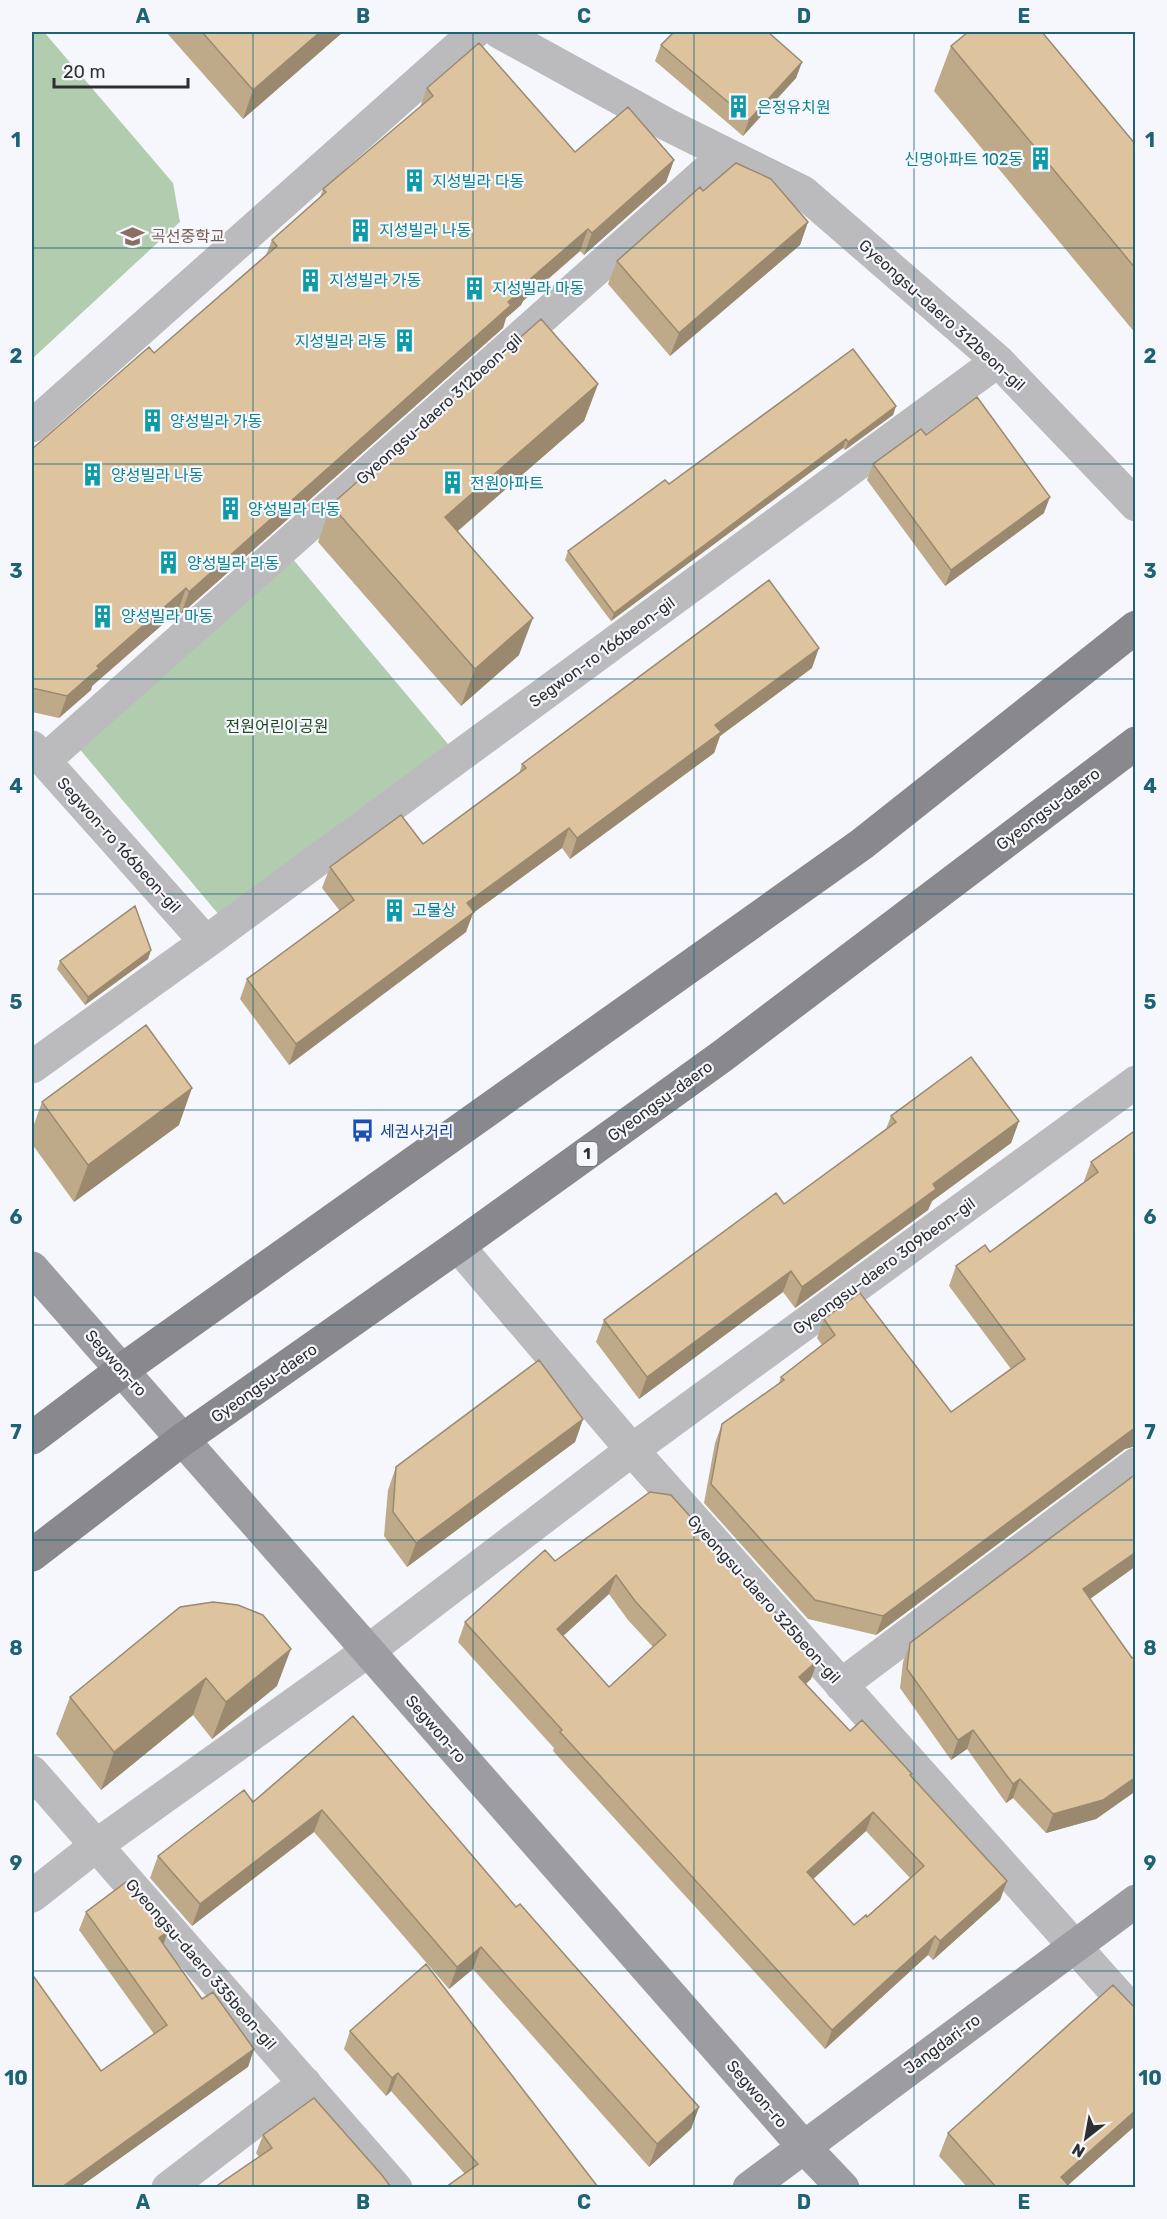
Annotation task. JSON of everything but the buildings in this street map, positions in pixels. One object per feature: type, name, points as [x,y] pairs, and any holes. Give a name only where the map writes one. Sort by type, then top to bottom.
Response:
[{"type":"main road","points":[[32,1438],[122,1370],[862,844],[1136,627]]},
{"type":"main road","name":"Gyeongsu-daero","points":[[32,1555],[182,1440],[721,1057],[1136,743]]},
{"type":"street","points":[[32,426],[475,32]]},
{"type":"street","name":"Gyeongsu-daero 312beon-gil","points":[[499,32],[668,125],[802,192],[998,361],[1136,506]]},
{"type":"street","name":"Gyeongsu-daero 312beon-gil","points":[[38,754],[726,154]]},
{"type":"street","name":"Segwon-ro 166beon-gil","points":[[32,1067],[998,361]]},
{"type":"street","name":"Segwon-ro 166beon-gil","points":[[38,754],[206,942]]},
{"type":"street","name":"Gyeongsu-daero 309beon-gil","points":[[97,1845],[368,1651],[632,1450],[1136,1082]]},
{"type":"street","name":"Gyeongsu-daero 325beon-gil","points":[[458,1246],[632,1450],[1136,2015]]},
{"type":"street","name":"Segwon-ro","points":[[32,1269],[804,2146],[843,2187]]},
{"type":"street","points":[[841,1685],[1136,1464]]},
{"type":"street","name":"Gyeongsu-daero 335beon-gil","points":[[32,1772],[396,2187]]},
{"type":"street","points":[[32,1896],[97,1845]]},
{"type":"street","name":"Jangdari-ro","points":[[749,2187],[1136,1901]]},
{"type":"street","points":[[168,2187],[305,2083]]},
{"type":"green space","points":[[32,32],[44,32],[173,183],[180,222],[32,359]]},
{"type":"green space","name":"전원어린이공원","points":[[292,558],[448,744],[446,751],[220,916],[72,740]]},
{"type":"place","name":"은정유치원","points":[[739,107]]},
{"type":"place","name":"신명아파트 102동","points":[[1041,159]]},
{"type":"place","name":"지성빌라 다동","points":[[414,181]]},
{"type":"place","name":"지성빌라 나동","points":[[361,230]]},
{"type":"place","name":"곡선중학교","points":[[133,236]]},
{"type":"place","name":"지성빌라 가동","points":[[311,280]]},
{"type":"place","name":"지성빌라 마동","points":[[474,288]]},
{"type":"place","name":"지성빌라 라동","points":[[405,341]]},
{"type":"place","name":"양성빌라 가동","points":[[152,421]]},
{"type":"place","name":"양성빌라 나동","points":[[93,475]]},
{"type":"place","name":"전원아파트","points":[[452,483]]},
{"type":"place","name":"양성빌라 다동","points":[[230,509]]},
{"type":"place","name":"양성빌라 라동","points":[[169,563]]},
{"type":"place","name":"양성빌라 마동","points":[[103,616]]},
{"type":"place","name":"고물상","points":[[394,910]]},
{"type":"place","name":"세권사거리","points":[[362,1131]]}]
